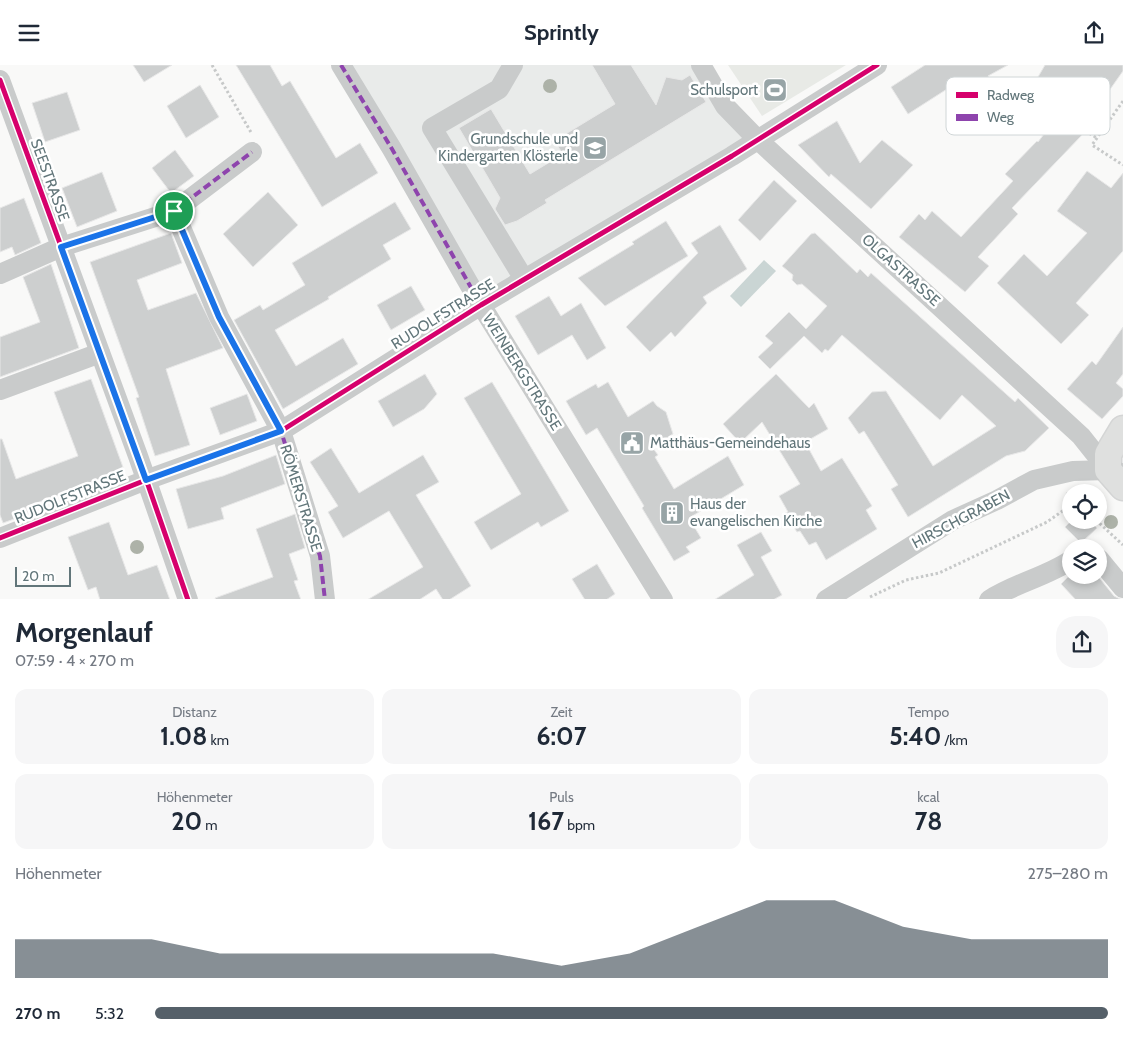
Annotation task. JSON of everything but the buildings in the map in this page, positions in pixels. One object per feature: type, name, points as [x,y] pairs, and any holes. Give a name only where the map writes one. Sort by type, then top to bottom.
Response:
[{"type":"main road","points":[[1118,476],[1108,454],[1123,429]]},
{"type":"street","name":"WEINBERGSTRASSE","points":[[341,65],[392,149],[481,305],[663,599]]},
{"type":"street","points":[[513,65],[499,89],[432,128],[524,279]]},
{"type":"street","name":"OLGASTRASSE","points":[[701,65],[725,106],[758,139],[1082,436],[1118,476]]},
{"type":"street","name":"RUDOLFSTRASSE","points":[[0,539],[146,480],[281,431],[481,305],[758,139],[877,65]]},
{"type":"street","name":"SEESTRASSE","points":[[0,80],[188,599]]},
{"type":"street","points":[[0,274],[61,247],[174,211],[252,152]]},
{"type":"street","name":"RÖMERSTRASSE","points":[[174,211],[219,317],[281,431],[320,556],[325,599]]},
{"type":"street","points":[[0,390],[100,353]]},
{"type":"street","name":"HIRSCHGRABEN","points":[[826,599],[954,520],[997,501],[1034,480],[1074,471],[1118,476]]},
{"type":"street","points":[[989,599],[1010,594],[1062,566]]},
{"type":"street","points":[[1107,569],[1123,588]]},
{"type":"path","points":[[212,65],[256,142],[252,152]]},
{"type":"path","points":[[1110,120],[1123,101]]},
{"type":"path","points":[[1092,135],[1097,138]]},
{"type":"path","points":[[1099,135],[1092,145],[1123,165]]},
{"type":"path","points":[[865,599],[906,580],[939,573],[1047,522],[1062,511]]},
{"type":"path","points":[[1106,529],[1123,545]]},
{"type":"shaded area","points":[[341,65],[701,65],[757,139],[481,305]]},
{"type":"shaded area","name":"Schulsport","points":[[728,65],[846,65],[762,116]]},
{"type":"shaded area","points":[[764,260],[776,271],[741,307],[730,296]]},
{"type":"marked path","points":[[341,65],[392,149],[481,305]]},
{"type":"marked path","points":[[61,247],[174,211],[252,152]]},
{"type":"marked path","points":[[174,211],[219,317],[281,431],[320,556],[325,599]]},
{"type":"cycle path","points":[[0,538],[146,480],[281,431],[481,305],[732,156],[877,65]]},
{"type":"cycle path","points":[[0,80],[138,456],[188,599]]},
{"type":"place","name":"Schulsport","points":[[775,90]]},
{"type":"place","name":"Grundschule und Kindergarten Klösterle","points":[[595,148]]},
{"type":"place","name":"Matthäus-Gemeindehaus","points":[[632,443]]},
{"type":"place","name":"Haus der evangelischen Kirche","points":[[672,513]]},
{"type":"route","points":[[174,211],[219,317],[281,431],[146,480],[61,247],[174,211]]}]
